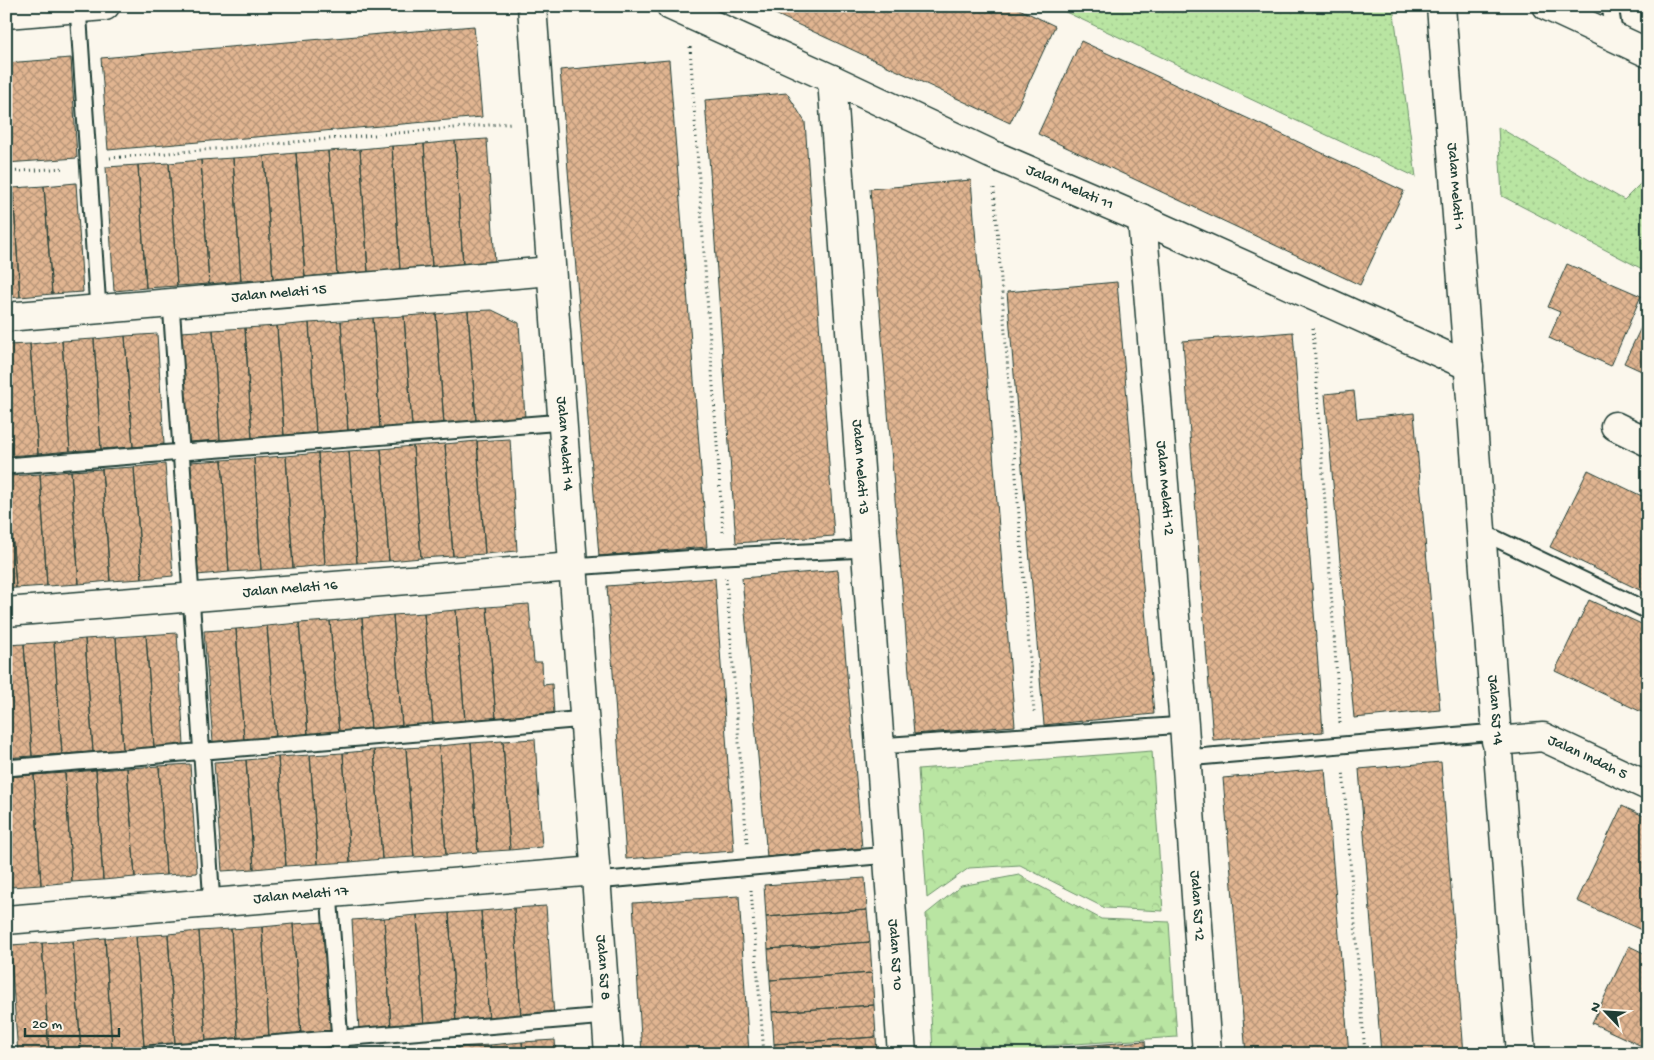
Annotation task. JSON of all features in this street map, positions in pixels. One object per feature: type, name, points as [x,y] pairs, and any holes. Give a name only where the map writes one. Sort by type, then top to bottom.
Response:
[{"type":"street","points":[[6,14],[105,6]]},
{"type":"street","name":"Jalan Melati 14","points":[[532,6],[596,876]]},
{"type":"street","name":"Jalan Melati 11","points":[[671,6],[992,154],[1142,219],[1469,366]]},
{"type":"street","name":"Jalan Melati 1","points":[[1441,6],[1469,366]]},
{"type":"street","points":[[1547,6],[1648,53]]},
{"type":"street","name":"Jalan Melati 13","points":[[832,79],[888,856]]},
{"type":"street","name":"Jalan Melati 12","points":[[1142,219],[1186,758]]},
{"type":"street","name":"Jalan Melati 15","points":[[6,317],[551,271]]},
{"type":"street","name":"Jalan SJ 14","points":[[1469,366],[1496,736],[1525,1052]]},
{"type":"street","points":[[1615,426],[1648,442]]},
{"type":"street","name":"Jalan Melati 16","points":[[6,612],[573,567]]},
{"type":"street","name":"Jalan Indah 5","points":[[1496,736],[1543,737],[1648,786]]},
{"type":"street","name":"Jalan SJ 12","points":[[1186,758],[1207,1054]]},
{"type":"street","name":"Jalan SJ 10","points":[[888,856],[902,1054]]},
{"type":"street","name":"Jalan Melati 17","points":[[6,920],[329,893],[596,876]]},
{"type":"street","name":"Jalan SJ 8","points":[[596,876],[609,1054]]},
{"type":"lane","points":[[1610,6],[1615,38]]},
{"type":"lane","points":[[78,8],[98,309]]},
{"type":"lane","points":[[171,303],[212,903]]},
{"type":"lane","points":[[6,466],[563,422]]},
{"type":"lane","points":[[1480,531],[1648,610]]},
{"type":"lane","points":[[573,567],[725,556],[865,549]]},
{"type":"lane","points":[[6,768],[584,719]]},
{"type":"lane","points":[[879,746],[1184,725]]},
{"type":"lane","points":[[1186,758],[1341,745],[1496,736]]},
{"type":"lane","points":[[596,876],[888,856]]},
{"type":"lane","points":[[329,893],[341,1054]]},
{"type":"lane","points":[[148,1054],[606,1016]]},
{"type":"path","points":[[6,172],[540,121]]},
{"type":"path","points":[[992,154],[1035,735]]},
{"type":"path","points":[[1310,295],[1341,745],[1365,1054]]},
{"type":"green space","points":[[1053,6],[1393,6],[1416,177]]},
{"type":"green space","points":[[1498,127],[1624,200],[1648,176],[1648,272],[1502,196]]},
{"type":"green space","points":[[1152,751],[1163,911],[1105,908],[1020,865],[969,868],[927,898],[918,769]]},
{"type":"green space","points":[[1019,875],[1101,919],[1169,922],[1177,1037],[1046,1046],[1046,1054],[933,1054],[926,914],[961,886]]},
{"type":"building","points":[[758,6],[1013,6],[1055,26],[1010,123]]},
{"type":"building","points":[[474,26],[482,117],[108,150],[101,58]]},
{"type":"building","points":[[1081,41],[1404,191],[1360,285],[1038,134]]},
{"type":"building","points":[[71,58],[77,158],[6,163],[6,63]]},
{"type":"building","points":[[669,60],[707,547],[599,556],[560,70]]},
{"type":"building","points":[[787,93],[805,122],[834,536],[736,543],[705,100]]},
{"type":"building","points":[[487,139],[495,263],[463,265],[455,141]]},
{"type":"building","points":[[455,141],[463,265],[432,267],[424,144]]},
{"type":"building","points":[[424,144],[432,267],[400,270],[392,146]]},
{"type":"building","points":[[392,146],[400,270],[368,272],[360,149]]},
{"type":"building","points":[[360,149],[368,272],[337,274],[328,151]]},
{"type":"building","points":[[328,151],[337,274],[305,277],[296,153]]},
{"type":"building","points":[[296,153],[305,277],[273,279],[264,156]]},
{"type":"building","points":[[264,156],[273,279],[241,281],[233,158]]},
{"type":"building","points":[[233,158],[241,281],[209,284],[201,160]]},
{"type":"building","points":[[201,160],[209,284],[177,286],[169,163]]},
{"type":"building","points":[[169,163],[177,286],[146,288],[138,165]]},
{"type":"building","points":[[138,165],[146,288],[114,291],[106,167]]},
{"type":"building","points":[[971,180],[1015,726],[914,734],[870,189]]},
{"type":"building","points":[[76,183],[83,292],[52,294],[44,186]]},
{"type":"building","points":[[44,186],[52,294],[20,297],[13,188]]},
{"type":"building","points":[[6,188],[13,188],[20,297],[6,298]]},
{"type":"building","points":[[1567,264],[1641,296],[1611,366],[1549,338],[1560,312],[1548,307]]},
{"type":"building","points":[[1117,282],[1154,714],[1044,725],[1007,292]]},
{"type":"building","points":[[492,310],[519,323],[525,418],[476,421],[468,311]]},
{"type":"building","points":[[468,311],[476,421],[444,424],[436,314]]},
{"type":"building","points":[[1648,313],[1648,374],[1624,363]]},
{"type":"building","points":[[436,314],[444,424],[412,426],[404,316]]},
{"type":"building","points":[[404,316],[412,426],[380,429],[373,318]]},
{"type":"building","points":[[373,318],[380,429],[348,431],[341,321]]},
{"type":"building","points":[[341,321],[348,431],[316,433],[309,323]]},
{"type":"building","points":[[309,323],[316,433],[284,436],[277,326]]},
{"type":"building","points":[[277,326],[284,436],[252,438],[245,328]]},
{"type":"building","points":[[245,328],[252,438],[220,440],[213,330]]},
{"type":"building","points":[[213,330],[220,440],[188,442],[181,332]]},
{"type":"building","points":[[1293,332],[1323,732],[1213,740],[1183,341]]},
{"type":"building","points":[[157,334],[164,444],[133,447],[125,336]]},
{"type":"building","points":[[125,336],[133,447],[101,449],[94,339]]},
{"type":"building","points":[[94,339],[101,449],[70,451],[62,341]]},
{"type":"building","points":[[62,341],[70,451],[38,454],[30,344]]},
{"type":"building","points":[[30,344],[38,454],[6,456],[6,345]]},
{"type":"building","points":[[1354,391],[1357,419],[1414,413],[1440,710],[1354,718],[1325,394]]},
{"type":"building","points":[[510,439],[517,551],[485,554],[477,441]]},
{"type":"building","points":[[477,441],[485,554],[453,556],[445,444]]},
{"type":"building","points":[[445,444],[453,556],[421,558],[413,446]]},
{"type":"building","points":[[413,446],[421,558],[389,561],[381,449]]},
{"type":"building","points":[[381,449],[389,561],[357,563],[349,451]]},
{"type":"building","points":[[349,451],[357,563],[325,565],[318,453]]},
{"type":"building","points":[[318,453],[325,565],[293,568],[286,456]]},
{"type":"building","points":[[286,456],[293,568],[261,570],[254,458]]},
{"type":"building","points":[[254,458],[261,570],[229,572],[222,460]]},
{"type":"building","points":[[222,460],[229,572],[197,575],[190,462]]},
{"type":"building","points":[[165,464],[173,576],[142,579],[134,467]]},
{"type":"building","points":[[134,467],[142,579],[110,581],[102,469]]},
{"type":"building","points":[[102,469],[110,581],[79,584],[71,471]]},
{"type":"building","points":[[1588,470],[1648,499],[1648,594],[1550,547]]},
{"type":"building","points":[[71,471],[79,584],[47,586],[40,474]]},
{"type":"building","points":[[40,474],[47,586],[16,588],[8,476]]},
{"type":"building","points":[[6,476],[8,476],[16,588],[6,589]]},
{"type":"building","points":[[838,570],[862,848],[767,857],[742,578]]},
{"type":"building","points":[[715,578],[734,851],[626,859],[607,586]]},
{"type":"building","points":[[1589,600],[1648,627],[1648,715],[1555,671]]},
{"type":"building","points":[[529,604],[534,662],[542,662],[543,685],[552,684],[554,714],[496,719],[487,607]]},
{"type":"building","points":[[487,607],[496,719],[465,721],[456,610]]},
{"type":"building","points":[[456,610],[465,721],[433,724],[424,613]]},
{"type":"building","points":[[424,613],[433,724],[402,726],[393,615]]},
{"type":"building","points":[[393,615],[402,726],[371,729],[362,618]]},
{"type":"building","points":[[362,618],[371,729],[339,732],[330,621]]},
{"type":"building","points":[[330,621],[339,732],[308,735],[299,623]]},
{"type":"building","points":[[299,623],[308,735],[276,738],[267,626]]},
{"type":"building","points":[[267,626],[276,738],[244,740],[236,629]]},
{"type":"building","points":[[236,629],[244,740],[213,742],[204,631]]},
{"type":"building","points":[[177,633],[184,745],[154,747],[146,635]]},
{"type":"building","points":[[146,635],[154,747],[123,750],[116,637]]},
{"type":"building","points":[[116,637],[123,750],[93,752],[85,639]]},
{"type":"building","points":[[85,639],[93,752],[62,754],[54,642]]},
{"type":"building","points":[[54,642],[62,754],[32,756],[24,644]]},
{"type":"building","points":[[24,644],[32,756],[6,758],[6,645]]},
{"type":"building","points":[[535,739],[542,847],[510,850],[503,741]]},
{"type":"building","points":[[503,741],[510,850],[478,852],[471,743]]},
{"type":"building","points":[[471,743],[478,852],[446,855],[439,746]]},
{"type":"building","points":[[439,746],[446,855],[414,857],[406,748]]},
{"type":"building","points":[[406,748],[414,857],[382,859],[374,750]]},
{"type":"building","points":[[374,750],[382,859],[350,862],[343,753]]},
{"type":"building","points":[[343,753],[350,862],[318,864],[310,755]]},
{"type":"building","points":[[310,755],[318,864],[286,866],[278,757]]},
{"type":"building","points":[[278,757],[286,866],[254,869],[246,760]]},
{"type":"building","points":[[246,760],[254,869],[222,871],[214,762]]},
{"type":"building","points":[[1441,762],[1464,1054],[1381,1054],[1359,769]]},
{"type":"building","points":[[190,764],[197,873],[166,875],[159,766]]},
{"type":"building","points":[[159,766],[166,875],[135,877],[127,768]]},
{"type":"building","points":[[127,768],[135,877],[103,880],[96,770]]},
{"type":"building","points":[[1325,769],[1349,1054],[1246,1054],[1223,778]]},
{"type":"building","points":[[96,770],[103,880],[72,882],[65,773]]},
{"type":"building","points":[[65,773],[72,882],[41,885],[34,775]]},
{"type":"building","points":[[34,775],[41,885],[10,887],[6,833],[6,777]]},
{"type":"building","points":[[1622,806],[1648,818],[1648,933],[1577,901]]},
{"type":"building","points":[[6,833],[10,887],[6,887]]},
{"type":"building","points":[[865,878],[867,910],[766,917],[764,885]]},
{"type":"building","points":[[739,896],[749,1054],[642,1054],[633,903]]},
{"type":"building","points":[[546,906],[554,1016],[521,1018],[514,908]]},
{"type":"building","points":[[514,908],[521,1018],[489,1021],[481,911]]},
{"type":"building","points":[[867,910],[870,942],[768,949],[766,917]]},
{"type":"building","points":[[481,911],[489,1021],[456,1023],[449,913]]},
{"type":"building","points":[[449,913],[456,1023],[424,1026],[417,915]]},
{"type":"building","points":[[417,915],[424,1026],[391,1028],[384,918]]},
{"type":"building","points":[[384,918],[391,1028],[359,1030],[352,920]]},
{"type":"building","points":[[325,922],[332,1032],[301,1035],[293,924]]},
{"type":"building","points":[[293,924],[301,1035],[269,1037],[262,927]]},
{"type":"building","points":[[262,927],[269,1037],[238,1039],[231,929]]},
{"type":"building","points":[[231,929],[238,1039],[206,1042],[199,931]]},
{"type":"building","points":[[199,931],[206,1042],[175,1044],[168,934]]},
{"type":"building","points":[[168,934],[175,1044],[144,1046],[136,936]]},
{"type":"building","points":[[136,936],[144,1046],[112,1048],[105,938]]},
{"type":"building","points":[[105,938],[112,1048],[81,1051],[73,941]]},
{"type":"building","points":[[73,941],[81,1051],[49,1053],[42,943]]},
{"type":"building","points":[[870,942],[872,973],[770,980],[768,949]]},
{"type":"building","points":[[42,943],[49,1053],[18,1054],[10,945]]},
{"type":"building","points":[[1629,946],[1648,955],[1648,1049],[1592,1023]]},
{"type":"building","points":[[872,973],[874,1005],[772,1012],[770,980]]},
{"type":"building","points":[[874,1005],[876,1037],[774,1044],[772,1012]]},
{"type":"building","points":[[876,1037],[877,1054],[775,1054],[774,1044]]},
{"type":"building","points":[[555,1040],[556,1054],[523,1054],[522,1042]]},
{"type":"building","points":[[1145,1041],[1146,1054],[1054,1054],[1053,1048]]},
{"type":"building","points":[[522,1042],[523,1054],[491,1054],[490,1045]]},
{"type":"building","points":[[490,1045],[491,1054],[458,1054],[458,1047]]},
{"type":"building","points":[[458,1047],[458,1054],[425,1054],[425,1050]]},
{"type":"building","points":[[425,1050],[425,1054],[393,1054],[393,1052]]}]
